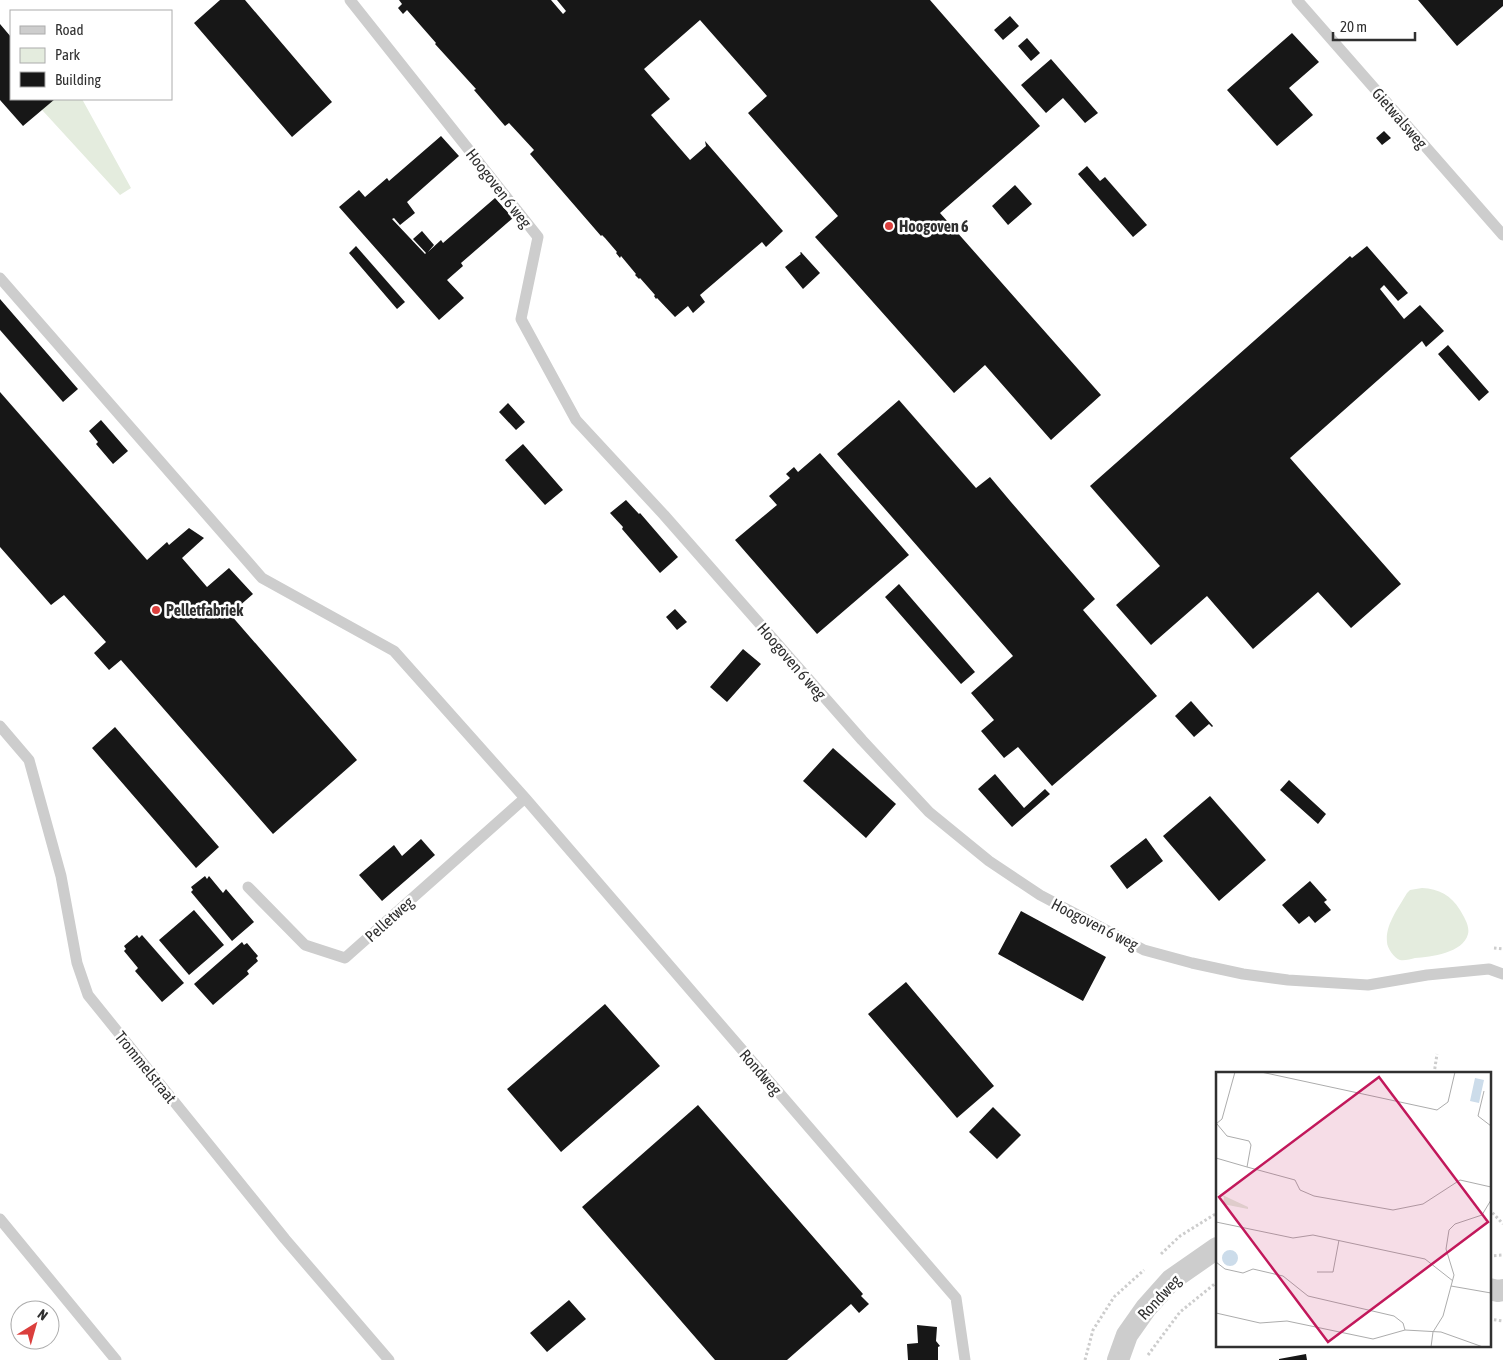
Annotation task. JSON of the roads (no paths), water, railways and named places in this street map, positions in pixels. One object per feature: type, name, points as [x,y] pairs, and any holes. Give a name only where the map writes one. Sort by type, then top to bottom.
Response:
[{"type":"street","name":"Rondweg","points":[[1118,1360],[1127,1335],[1146,1308],[1171,1280],[1216,1249]]},
{"type":"street","points":[[1490,1289],[1503,1290]]},
{"type":"lane","name":"Hoogoven 6 weg","points":[[350,0],[538,237],[521,319],[576,420],[664,516],[862,740],[929,812],[989,861],[1040,895],[1144,950],[1182,961],[1243,974],[1288,980],[1368,985],[1427,975],[1489,969],[1503,974]]},
{"type":"lane","name":"Gietwalsweg","points":[[1297,0],[1503,235]]},
{"type":"lane","name":"Rondweg","points":[[0,278],[262,578],[394,651],[525,798],[956,1298],[965,1360]]},
{"type":"lane","name":"Trommelstraat","points":[[0,726],[29,760],[61,876],[77,963],[88,995],[285,1239],[389,1360]]},
{"type":"lane","name":"Pelletweg","points":[[248,887],[305,945],[345,958],[525,798]]},
{"type":"lane","points":[[0,1219],[116,1360]]},
{"type":"place","name":"Hoogoven 6","points":[[889,226]]},
{"type":"place","name":"Pelletfabriek","points":[[156,610]]}]
